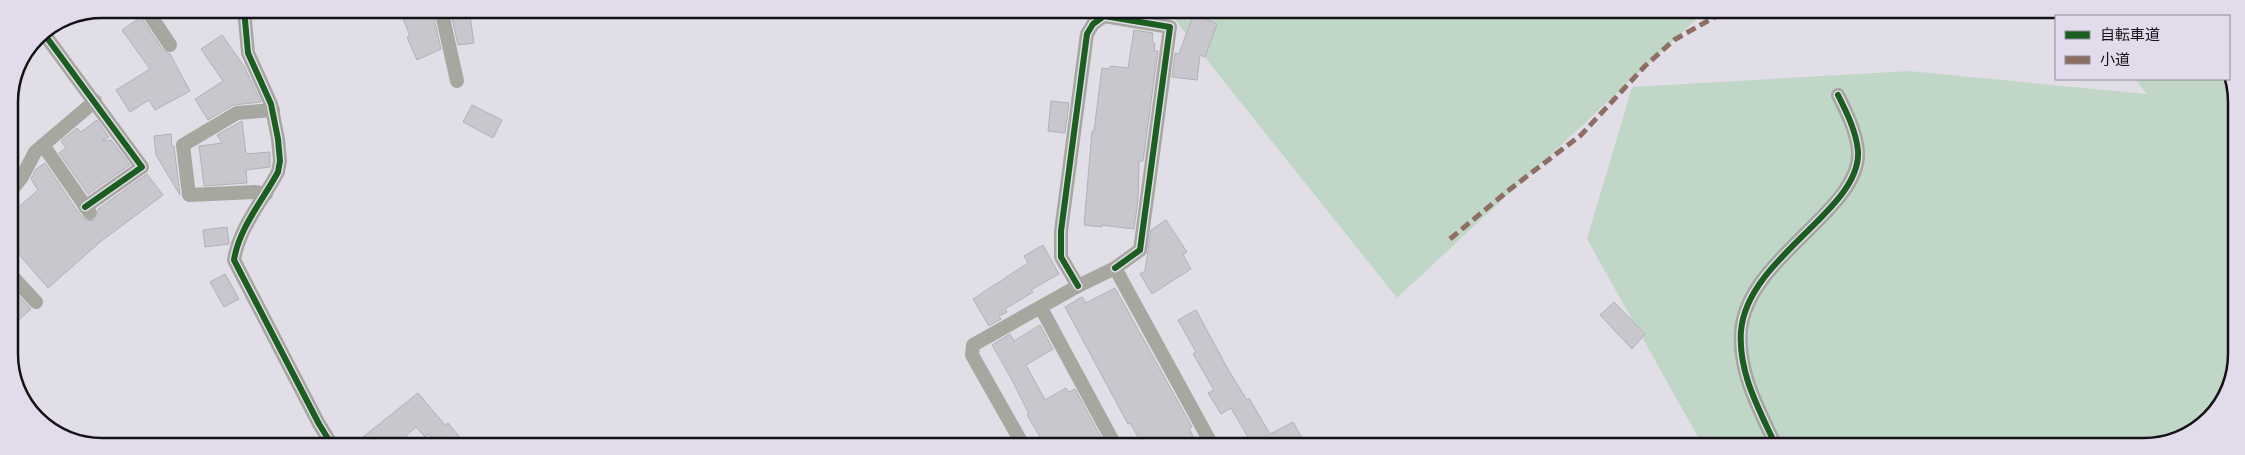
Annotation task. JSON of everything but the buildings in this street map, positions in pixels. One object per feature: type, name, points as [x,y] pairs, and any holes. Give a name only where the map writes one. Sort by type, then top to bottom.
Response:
[{"type":"street","points":[[152,18],[170,45]]},
{"type":"street","points":[[245,18],[248,53],[272,110],[280,161],[278,172],[244,230],[236,248],[234,260],[328,438]]},
{"type":"street","points":[[443,18],[457,81]]},
{"type":"street","points":[[1078,286],[1061,257],[1061,230],[1087,34],[1093,24],[1101,18]]},
{"type":"street","points":[[1019,438],[972,355],[973,345],[1078,286],[1115,268],[1140,250],[1170,27],[1116,18]]},
{"type":"street","points":[[44,145],[88,210],[142,167],[47,38]]},
{"type":"street","points":[[1772,437],[1751,392],[1742,363],[1741,330],[1752,295],[1757,287],[1774,264],[1841,196],[1856,171],[1858,152],[1852,122],[1838,95]]},
{"type":"street","points":[[18,182],[35,152],[95,101]]},
{"type":"street","points":[[266,194],[255,192],[190,195],[183,145],[237,113],[272,110]]},
{"type":"street","points":[[1115,268],[1208,437]]},
{"type":"street","points":[[18,283],[36,302]]},
{"type":"street","points":[[1041,308],[1111,438]]},
{"type":"green space","points":[[1173,18],[1697,18],[1397,298]]},
{"type":"green space","points":[[1909,71],[2147,94],[2136,80],[2225,80],[2228,102],[2228,354],[2223,381],[2219,391],[2203,413],[2181,429],[2165,435],[2149,437],[1698,437],[1587,239],[1632,87]]},
{"type":"marked path","points":[[1450,239],[1509,190],[1581,135],[1645,66],[1674,40],[1713,18]]},
{"type":"cycle path","points":[[245,18],[248,53],[271,104],[280,161],[278,172],[246,225],[234,260],[328,438]]},
{"type":"cycle path","points":[[1078,286],[1061,257],[1061,231],[1087,34],[1093,24],[1101,18]]},
{"type":"cycle path","points":[[1115,268],[1140,250],[1170,27],[1116,18]]},
{"type":"cycle path","points":[[47,38],[142,167],[85,207]]},
{"type":"cycle path","points":[[1772,437],[1746,376],[1741,346],[1741,331],[1748,304],[1762,280],[1842,194],[1854,173],[1858,151],[1857,144],[1851,122],[1838,95]]}]
